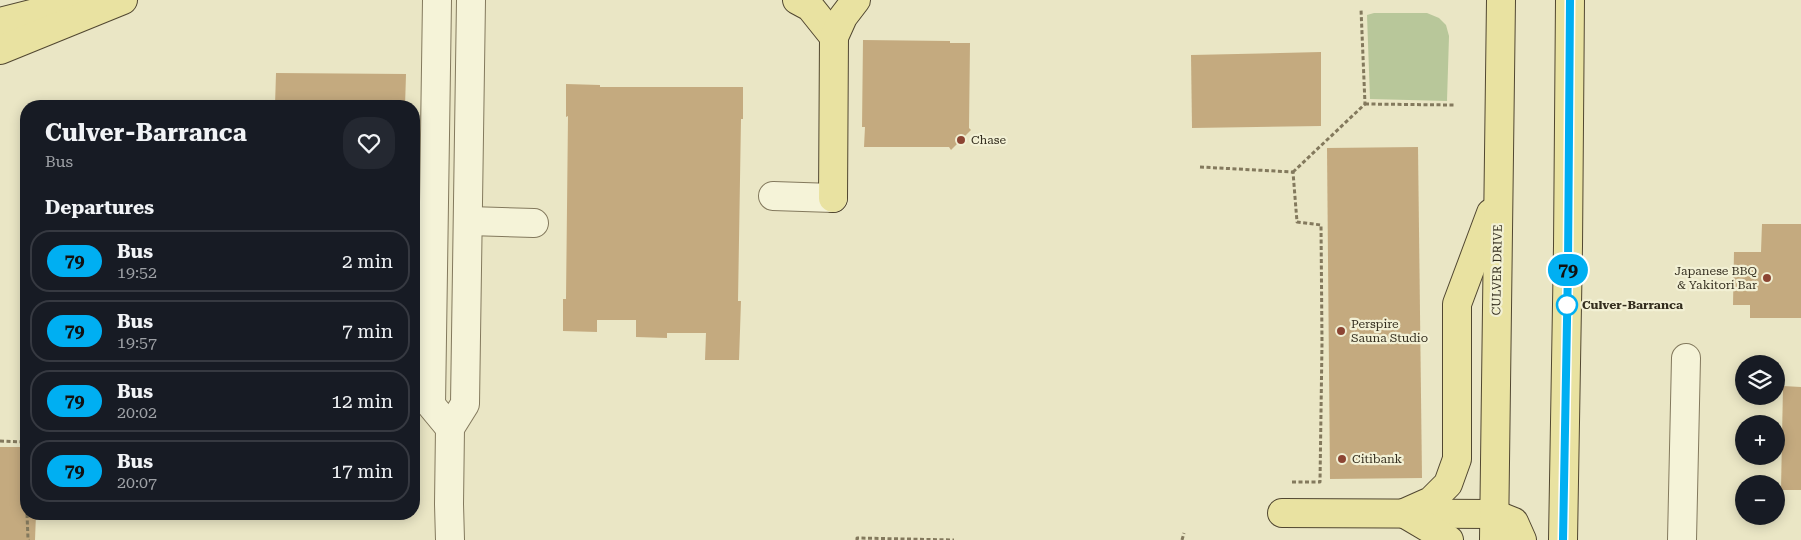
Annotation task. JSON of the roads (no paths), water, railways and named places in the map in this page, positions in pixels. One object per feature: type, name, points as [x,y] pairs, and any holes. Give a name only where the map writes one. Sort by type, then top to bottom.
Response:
[{"type":"main road","points":[[0,22],[55,8],[98,0]]},
{"type":"main road","points":[[0,50],[123,0]]},
{"type":"main road","points":[[797,0],[810,7],[834,37]]},
{"type":"main road","points":[[833,198],[834,37],[843,17],[856,0]]},
{"type":"main road","name":"CULVER DRIVE","points":[[1494,527],[1501,0]]},
{"type":"main road","points":[[1563,540],[1570,0]]},
{"type":"main road","points":[[1404,513],[1431,501],[1448,484],[1457,459],[1458,304],[1498,192]]},
{"type":"main road","points":[[1282,513],[1404,513],[1494,527],[1514,522],[1522,540]]},
{"type":"main road","points":[[1404,513],[1449,540]]},
{"type":"lane","points":[[436,0],[431,405],[450,428]]},
{"type":"lane","points":[[450,540],[450,428],[466,404],[471,0]]},
{"type":"lane","points":[[773,196],[833,198]]},
{"type":"lane","points":[[469,221],[534,223]]},
{"type":"lane","points":[[1682,540],[1686,358]]},
{"type":"place","name":"Chase","points":[[961,140]]},
{"type":"place","name":"Japanese BBQ & Yakitori Bar","points":[[1767,278]]},
{"type":"place","name":"Culver-Barranca","points":[[1567,305]]},
{"type":"place","name":"Perspire Sauna Studio","points":[[1341,331]]},
{"type":"place","name":"Citibank","points":[[1342,459]]}]
